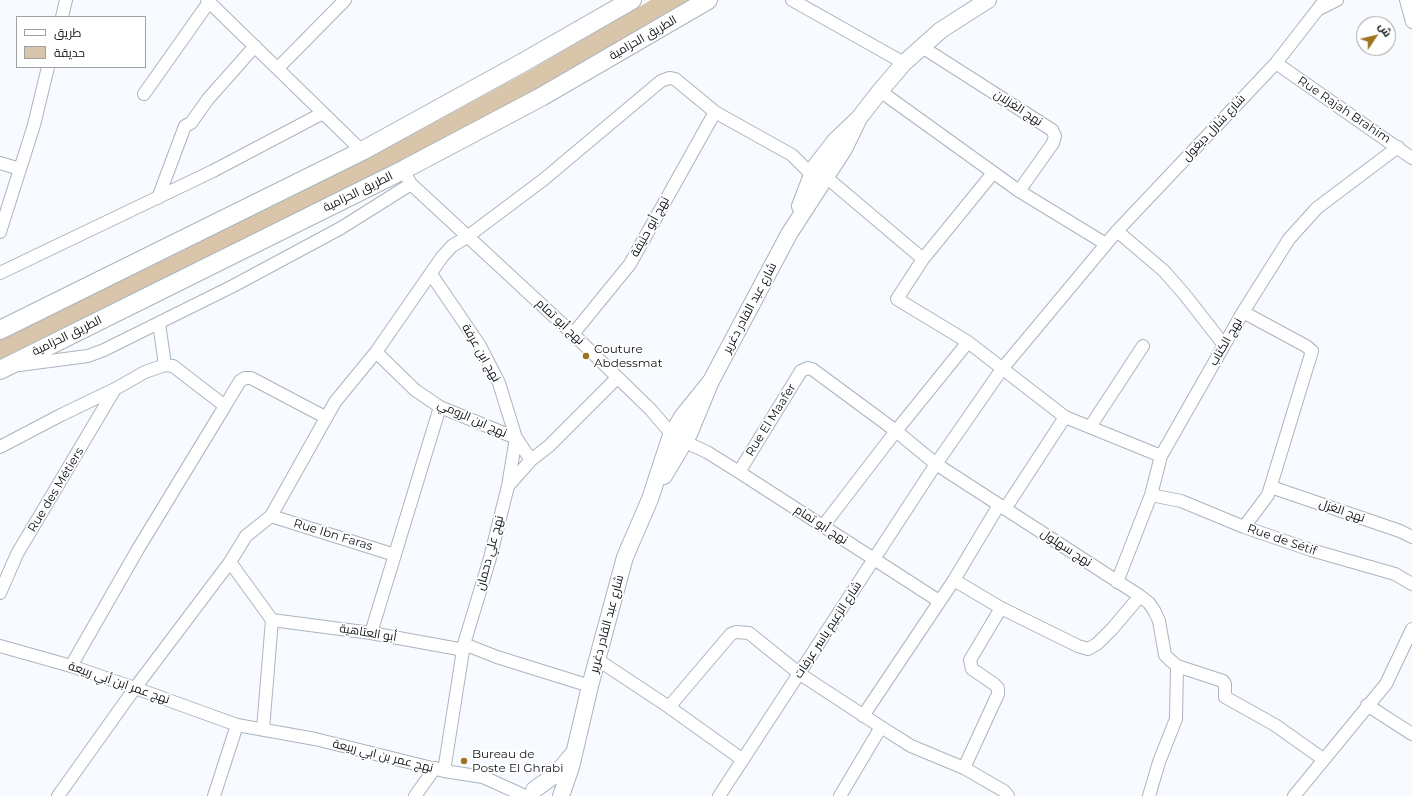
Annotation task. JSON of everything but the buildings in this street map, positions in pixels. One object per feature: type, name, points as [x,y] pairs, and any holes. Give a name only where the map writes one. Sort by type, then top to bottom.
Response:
[{"type":"highway","points":[[0,330],[362,151],[522,63],[632,0]]},
{"type":"highway","name":"الطريق الحزامية","points":[[3,368],[407,177],[708,0]]},
{"type":"main road","name":"شارع عبد القادر دغرير","points":[[561,796],[571,768],[590,686],[625,557],[650,499],[681,434],[790,234],[822,171],[835,141],[859,118],[880,91],[904,64],[922,47],[941,30],[988,0]]},
{"type":"main road","name":"شارع عبد القادر دغرير","points":[[529,794],[556,774],[574,753]]},
{"type":"main road","points":[[529,794],[542,789],[549,791],[556,796]]},
{"type":"street","points":[[62,16],[66,0]]},
{"type":"street","points":[[792,0],[904,64]]},
{"type":"street","name":"شارع شارل ديغول","points":[[1002,370],[1117,230],[1276,63],[1322,5],[1337,0]]},
{"type":"street","points":[[1406,0],[1412,22]]},
{"type":"street","points":[[144,94],[208,1],[362,151]]},
{"type":"street","points":[[278,68],[337,3]]},
{"type":"street","points":[[158,198],[185,126],[190,123],[208,99],[255,46]]},
{"type":"street","name":"نهج الغزلان","points":[[922,47],[1052,130],[1055,136],[1053,143],[1018,191]]},
{"type":"street","name":"Rue Rajah Brahim","points":[[1276,63],[1412,158]]},
{"type":"street","points":[[0,232],[34,125],[48,68]]},
{"type":"street","points":[[58,796],[135,688],[230,562],[246,536],[271,516],[325,417],[335,402],[376,352],[442,257],[452,246],[543,180],[661,81],[669,78],[675,79],[715,112],[822,171],[923,259]]},
{"type":"street","points":[[880,91],[1018,191],[1106,244]]},
{"type":"street","name":"نهج أبو حنيفة","points":[[573,334],[630,264],[715,112]]},
{"type":"street","points":[[0,274],[158,198],[322,113]]},
{"type":"street","name":"نهج الكتاب","points":[[1117,582],[1152,495],[1161,456],[1243,312],[1289,239],[1317,208],[1398,147]]},
{"type":"street","points":[[0,163],[20,169]]},
{"type":"street","points":[[993,172],[923,259],[897,298],[968,342],[1002,370],[1065,417],[1161,456]]},
{"type":"street","points":[[3,368],[88,356],[159,323],[233,286],[334,231],[407,177]]},
{"type":"street","name":"نهج أبو تمام","points":[[407,177],[467,236],[573,334],[651,410],[681,434],[939,601]]},
{"type":"street","points":[[1117,230],[1164,271],[1224,345]]},
{"type":"street","name":"نهج ابن عرفة","points":[[431,274],[480,346],[499,383],[516,438]]},
{"type":"street","points":[[1243,312],[1306,346],[1312,351],[1268,495],[1244,527]]},
{"type":"street","points":[[159,323],[165,365]]},
{"type":"street","points":[[824,526],[896,431],[968,342]]},
{"type":"street","points":[[1090,427],[1143,346]]},
{"type":"street","name":"نهج ابن الرومي","points":[[376,352],[415,390],[440,407],[516,438]]},
{"type":"street","points":[[0,447],[61,414],[115,389],[145,372],[165,365],[173,366],[225,406]]},
{"type":"street","name":"نهج سهلول","points":[[804,369],[812,369],[896,431],[936,464],[1149,603],[1159,621],[1165,655],[1177,666]]},
{"type":"street","name":"Rue El Maafer","points":[[739,472],[801,371],[804,369]]},
{"type":"street","name":"شارع الزعيم ياسر عرفات","points":[[719,796],[936,464],[1002,370]]},
{"type":"street","points":[[71,666],[138,549],[240,381],[245,378],[251,378],[325,417]]},
{"type":"street","name":"نهج علي دحمان","points":[[415,796],[439,770],[464,647],[490,558],[508,486],[531,460],[549,446],[618,378]]},
{"type":"street","name":"Rue des Métiers","points":[[0,593],[18,554],[115,389]]},
{"type":"street","points":[[371,633],[440,407]]},
{"type":"street","points":[[863,716],[1002,507],[1065,417]]},
{"type":"street","points":[[516,438],[531,460]]},
{"type":"street","points":[[508,486],[516,438]]},
{"type":"street","name":"نهج الغزل","points":[[1271,487],[1400,531],[1412,538]]},
{"type":"street","name":"Rue de Sétif","points":[[1152,495],[1181,501],[1244,527],[1311,550],[1395,574],[1412,584]]},
{"type":"street","name":"Rue Ibn Faras","points":[[271,516],[395,555]]},
{"type":"street","points":[[230,562],[272,620],[262,729]]},
{"type":"street","points":[[954,580],[1001,608],[1078,646],[1088,649],[1097,644],[1112,629],[1140,596]]},
{"type":"street","points":[[964,768],[998,694],[998,688],[994,684],[972,669],[970,660],[1001,608]]},
{"type":"street","name":"أبو العتاهية","points":[[272,620],[464,647],[590,686]]},
{"type":"street","points":[[1294,796],[1367,705],[1386,684],[1412,629]]},
{"type":"street","points":[[669,707],[731,634],[736,632],[749,633],[800,674],[863,716],[911,746],[964,768],[1004,791],[1008,796]]},
{"type":"street","name":"نهج عمر ابن أبي ربيعة","points":[[0,646],[71,666],[237,725]]},
{"type":"street","points":[[598,660],[669,707],[743,760]]},
{"type":"street","points":[[1149,796],[1159,762],[1176,719],[1177,666],[1223,681],[1225,684],[1225,697],[1275,725],[1323,759]]},
{"type":"street","points":[[1367,705],[1412,734]]},
{"type":"street","points":[[214,796],[237,725]]},
{"type":"street","name":"نهج عمر بن ابي ربيعة","points":[[237,725],[315,739],[439,770],[483,777],[529,794]]},
{"type":"street","points":[[840,796],[881,727]]},
{"type":"green space","points":[[651,0],[691,0],[538,89],[399,162],[0,359],[0,340],[391,146],[527,72]]},
{"type":"place","name":"Couture Abdessmat","points":[[586,356]]},
{"type":"place","name":"Bureau de Poste El Ghrabi","points":[[464,761]]}]
